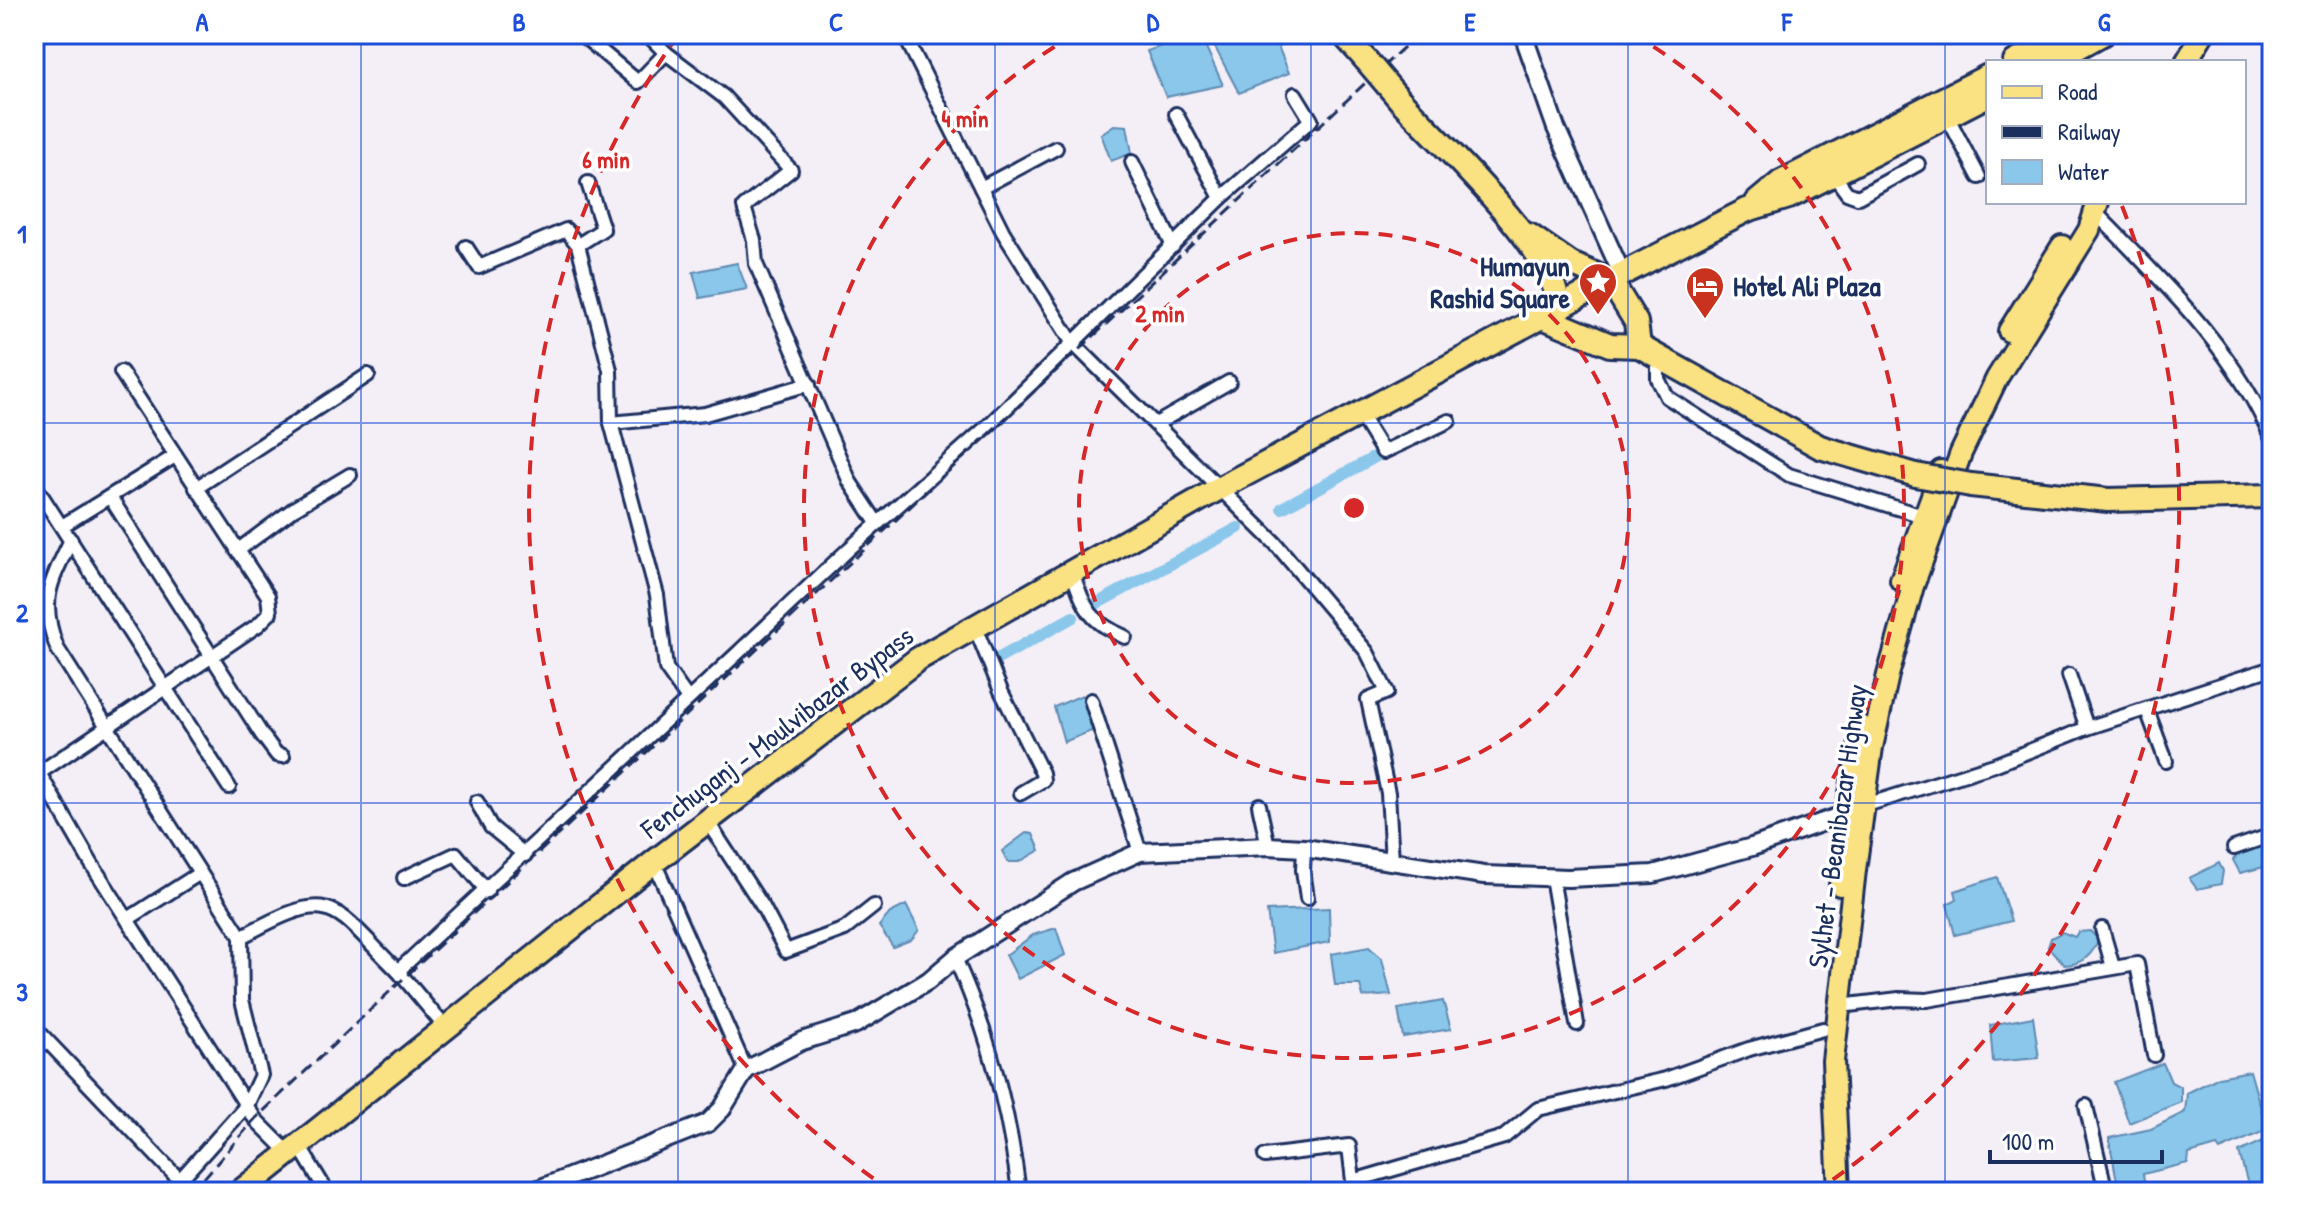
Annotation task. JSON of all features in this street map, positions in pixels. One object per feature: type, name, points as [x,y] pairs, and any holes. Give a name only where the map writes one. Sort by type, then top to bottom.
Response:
[{"type":"highway","points":[[1343,34],[1516,226],[1552,276],[1557,300],[1545,318],[1610,345],[1639,346],[1658,360],[1820,447],[1916,475],[1971,485],[2108,500],[2269,496]]},
{"type":"highway","points":[[2019,60],[2068,34]]},
{"type":"highway","points":[[2055,60],[2102,34]]},
{"type":"highway","points":[[1747,210],[1781,182],[1986,77]]},
{"type":"highway","points":[[1747,210],[1789,197],[1986,96]]},
{"type":"highway","name":"Fenchuganj - Moulvibazar Bypass","points":[[240,1192],[654,862],[855,704],[918,659],[1218,489],[1747,210]]},
{"type":"highway","points":[[1516,226],[1571,264],[1616,278],[1636,322],[1639,346]]},
{"type":"main road","points":[[2187,60],[2203,34]]},
{"type":"main road","name":"Sylhet - Beanibazar Highway","points":[[1827,1192],[1820,1084],[1846,814],[1876,672],[1898,589],[1923,516],[1994,355],[2078,222],[2096,206]]},
{"type":"main road","name":"Sylhet - Beanibazar Highway","points":[[1839,1192],[1833,1061],[1865,804],[1888,675],[1913,586],[1961,453],[2004,367],[2089,230],[2096,206]]},
{"type":"street","points":[[581,34],[638,82],[666,53]]},
{"type":"street","points":[[647,34],[666,53],[724,97],[791,170],[744,207],[754,240],[756,264],[850,482],[877,523]]},
{"type":"street","points":[[904,34],[1003,232],[1072,342],[1275,543],[1367,652],[1387,692],[1368,700],[1388,793],[1392,861]]},
{"type":"street","points":[[1523,34],[1556,128],[1616,278]]},
{"type":"street","points":[[398,971],[877,523],[989,425],[1221,198],[1311,120],[1295,94]]},
{"type":"street","points":[[1176,114],[1221,198]]},
{"type":"street","points":[[1947,116],[1979,177]]},
{"type":"street","points":[[981,188],[1056,148]]},
{"type":"street","points":[[1132,162],[1173,246]]},
{"type":"street","points":[[1833,174],[1847,193],[1858,197],[1918,164]]},
{"type":"street","points":[[578,245],[603,229],[588,183]]},
{"type":"street","points":[[2096,206],[2210,339],[2258,406],[2272,439]]},
{"type":"street","points":[[466,247],[479,267],[566,230],[578,245],[610,370],[611,423],[657,595],[666,668],[688,699]]},
{"type":"street","points":[[1658,360],[1658,379],[1667,397],[1789,475],[1923,516]]},
{"type":"street","points":[[121,372],[268,596],[270,613],[213,655],[36,769],[255,1119],[293,1148],[327,1192]]},
{"type":"street","points":[[196,488],[368,375]]},
{"type":"street","points":[[1156,424],[1229,382]]},
{"type":"street","points":[[611,423],[705,414],[809,384]]},
{"type":"street","points":[[1359,413],[1383,452],[1449,421]]},
{"type":"street","points":[[62,526],[175,456]]},
{"type":"street","points":[[237,551],[258,533],[350,475]]},
{"type":"street","points":[[34,484],[229,787]]},
{"type":"street","points":[[110,497],[262,735],[277,755],[283,756]]},
{"type":"street","points":[[71,540],[47,589],[48,626],[57,648],[241,937],[242,1000],[261,1075],[247,1105],[169,1192]]},
{"type":"street","points":[[1072,572],[1082,598],[1099,626],[1125,637]]},
{"type":"street","points":[[975,627],[1001,691],[1042,773],[1043,780],[1021,793]]},
{"type":"street","points":[[531,1192],[708,1123],[722,1109],[746,1070],[802,1041],[856,1024],[928,981],[955,958],[1073,882],[1140,852],[1268,846],[1304,848],[1484,875],[1552,877],[1653,874],[1752,847],[1846,814],[1865,804],[1994,765],[2087,728],[2272,668]]},
{"type":"street","points":[[2069,675],[2087,728]]},
{"type":"street","points":[[1091,700],[1140,852]]},
{"type":"street","points":[[2147,710],[2166,761]]},
{"type":"street","points":[[477,802],[491,827],[525,855]]},
{"type":"street","points":[[1259,805],[1268,846]]},
{"type":"street","points":[[707,821],[763,907],[786,951],[845,929],[874,906]]},
{"type":"street","points":[[2234,848],[2272,835]]},
{"type":"street","points":[[1304,848],[1307,898]]},
{"type":"street","points":[[404,878],[456,854],[487,891]]},
{"type":"street","points":[[654,862],[746,1070]]},
{"type":"street","points":[[128,919],[200,873]]},
{"type":"street","points":[[1552,877],[1577,1024]]},
{"type":"street","points":[[241,937],[287,912],[313,906],[334,910],[353,921],[445,1027]]},
{"type":"street","points":[[2102,929],[2113,967]]},
{"type":"street","points":[[955,958],[982,1017],[1019,1192]]},
{"type":"street","points":[[1840,1006],[1899,999],[1927,1000],[2113,967],[2139,966],[2154,1055]]},
{"type":"street","points":[[34,1027],[191,1192]]},
{"type":"street","points":[[1265,1156],[1349,1146],[1355,1186],[1504,1137],[1538,1109],[1666,1079],[1749,1049],[1823,1029]]},
{"type":"street","points":[[2086,1106],[2106,1192]]},
{"type":"water","points":[[1173,34],[1200,34],[1223,85],[1166,97],[1147,51],[1162,46]]},
{"type":"water","points":[[1208,34],[1273,34],[1289,73],[1239,93]]},
{"type":"water","points":[[1114,125],[1127,126],[1132,153],[1111,161],[1101,134]]},
{"type":"water","points":[[737,263],[747,289],[700,298],[693,272]]},
{"type":"water","points":[[1082,695],[1094,730],[1064,742],[1054,707]]},
{"type":"water","points":[[1026,833],[1033,834],[1040,850],[1019,862],[1008,862],[1002,851]]},
{"type":"water","points":[[2272,843],[2272,865],[2240,873],[2233,860],[2241,851]]},
{"type":"water","points":[[2219,863],[2223,871],[2221,884],[2197,889],[2189,878]]},
{"type":"water","points":[[1997,877],[2011,921],[1955,935],[1947,904],[1957,899],[1955,891]]},
{"type":"water","points":[[906,905],[919,930],[911,940],[893,947],[879,926],[890,913]]},
{"type":"water","points":[[1329,908],[1330,942],[1273,953],[1267,911]]},
{"type":"water","points":[[1056,928],[1065,955],[1018,979],[1006,955],[1033,935]]},
{"type":"water","points":[[2090,931],[2098,939],[2096,945],[2086,958],[2077,963],[2065,965],[2048,947],[2051,938],[2062,932],[2075,937],[2078,932]]},
{"type":"water","points":[[1369,947],[1382,959],[1391,995],[1363,997],[1360,985],[1335,985],[1331,954]]},
{"type":"water","points":[[1443,1001],[1451,1029],[1403,1037],[1398,1009]]},
{"type":"water","points":[[2033,1017],[2039,1058],[1993,1062],[1990,1025]]},
{"type":"water","points":[[2163,1063],[2171,1082],[2181,1087],[2181,1102],[2129,1123],[2114,1082]]},
{"type":"water","points":[[2250,1071],[2267,1130],[2220,1150],[2217,1146],[2189,1154],[2188,1163],[2143,1174],[2146,1192],[2119,1192],[2109,1138],[2151,1129],[2185,1112],[2187,1093],[2219,1077]]},
{"type":"water","points":[[2272,1137],[2272,1192],[2250,1192],[2239,1152]]},
{"type":"waterway","points":[[1282,508],[1375,457]]},
{"type":"waterway","points":[[1094,605],[1238,528]]},
{"type":"waterway","points":[[996,660],[1073,617]]},
{"type":"railway","points":[[192,1192],[255,1119],[403,979],[1418,34]]},
{"type":"place","name":"Humayun Rashid Square","points":[[1598,316]]},
{"type":"place","name":"Hotel Ali Plaza","points":[[1705,320]]}]
